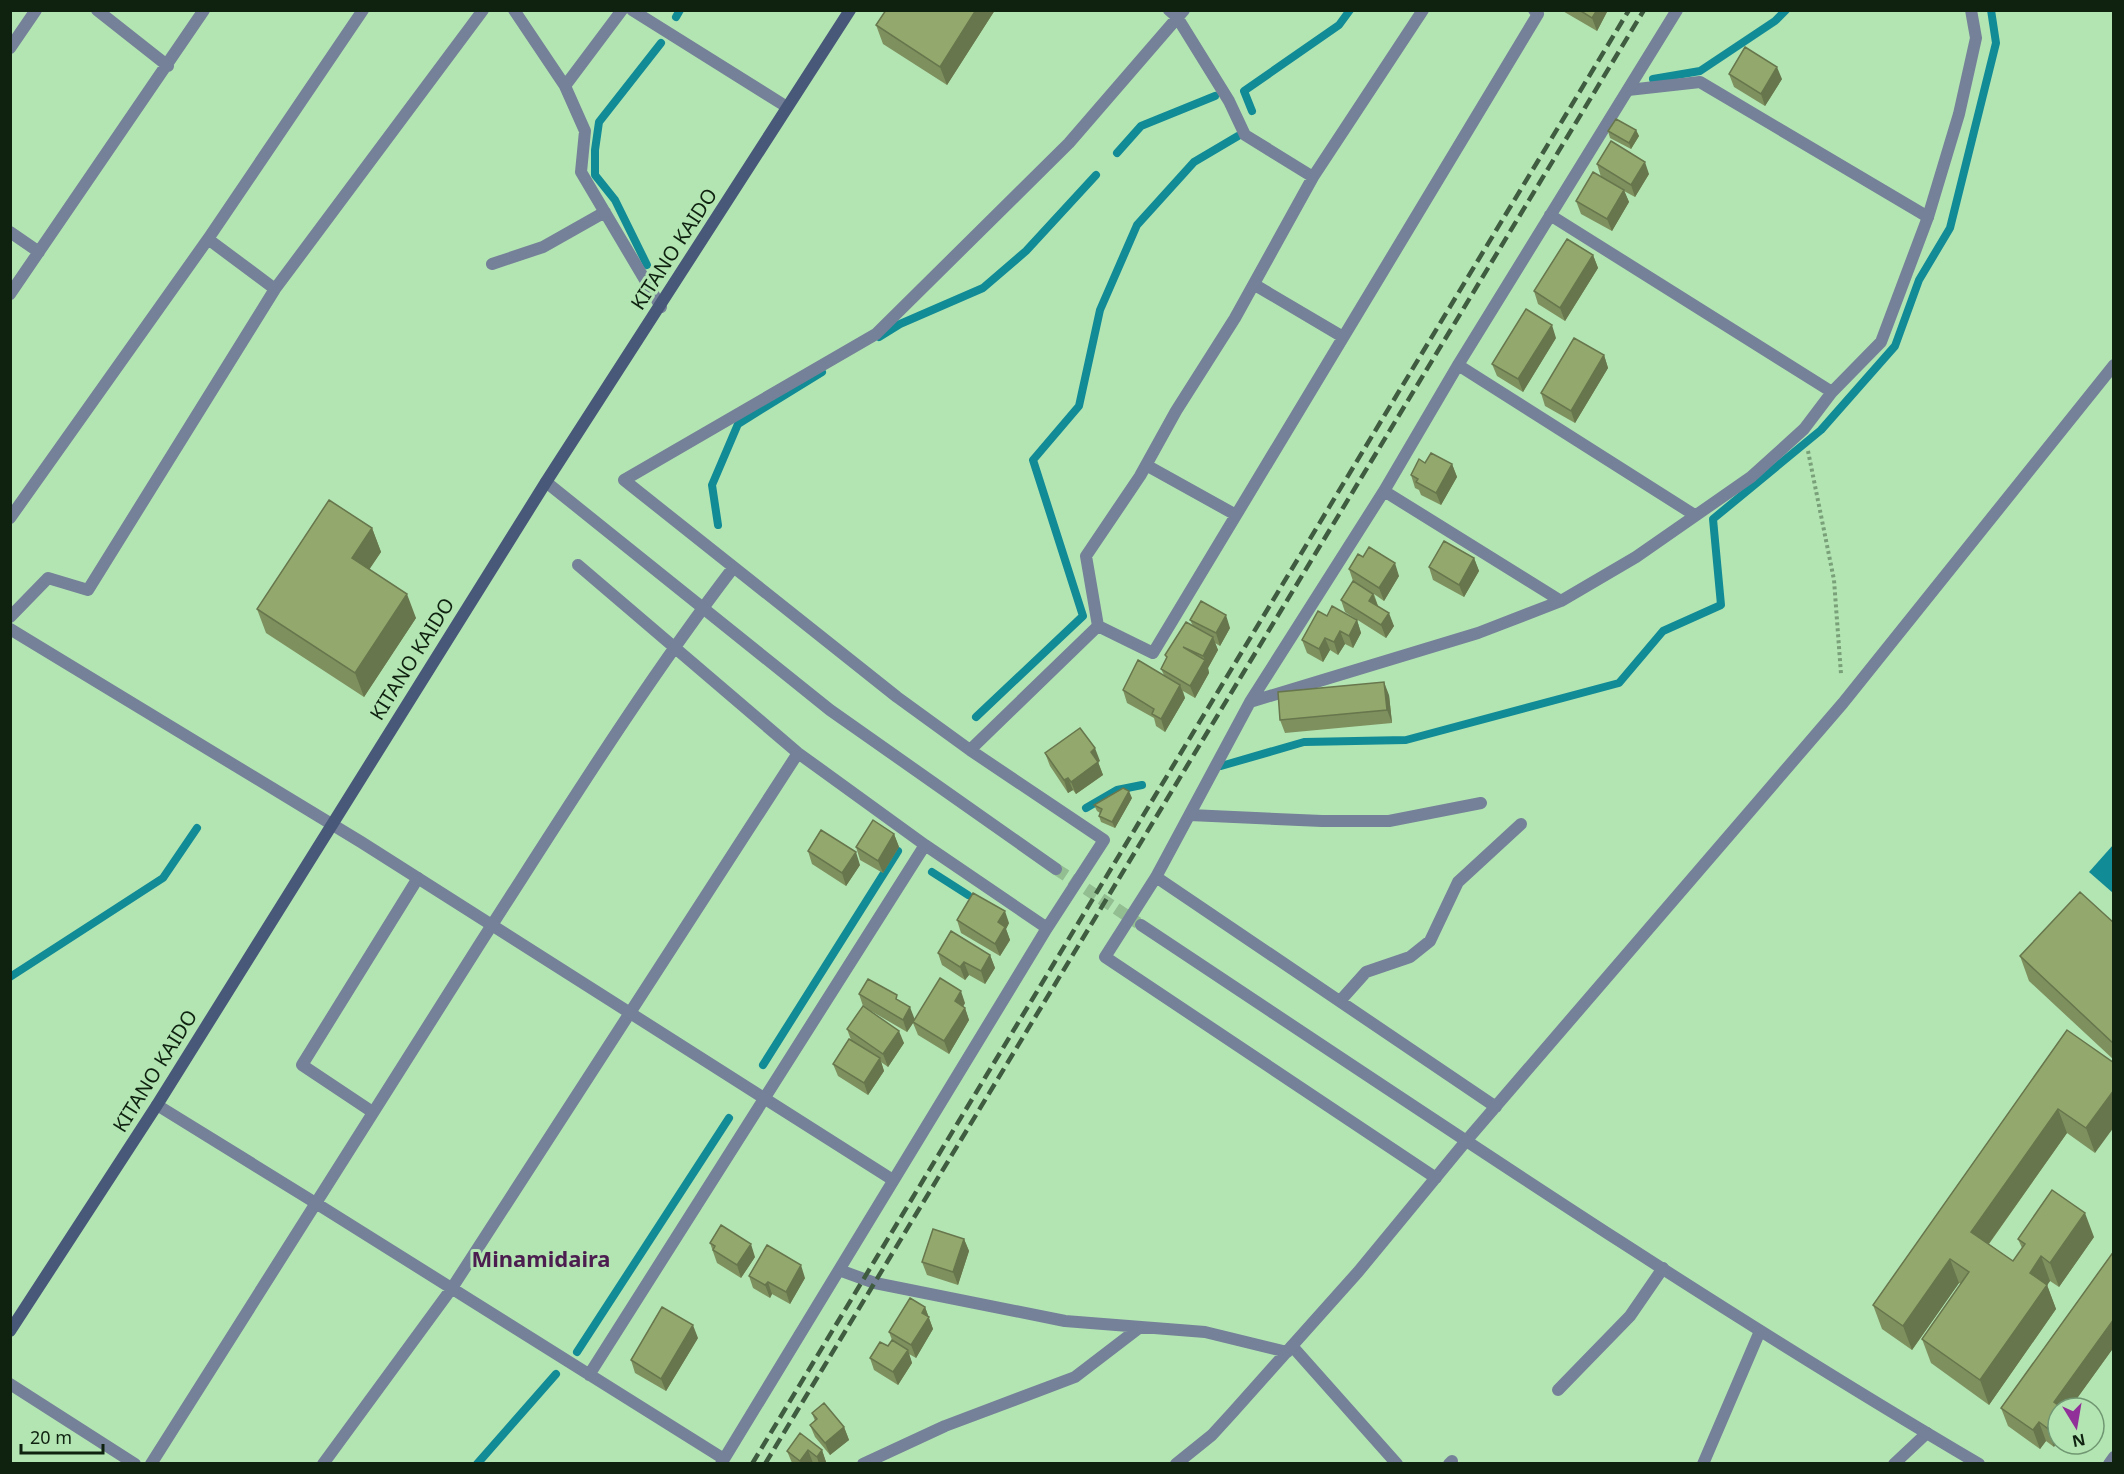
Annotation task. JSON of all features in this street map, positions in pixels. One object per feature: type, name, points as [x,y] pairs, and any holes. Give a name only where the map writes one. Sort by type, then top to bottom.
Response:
[{"type":"main road","name":"KITANO KAIDO","points":[[12,1324],[157,1105],[546,482],[849,10]]},
{"type":"street","points":[[10,48],[36,10]]},
{"type":"street","points":[[97,10],[168,66]]},
{"type":"street","points":[[10,294],[168,66],[204,10]]},
{"type":"street","points":[[10,518],[208,238],[363,10]]},
{"type":"street","points":[[10,617],[48,578],[88,590],[275,289],[483,10]]},
{"type":"street","points":[[514,10],[565,86],[585,131],[581,172],[661,306]]},
{"type":"street","points":[[565,86],[622,10]]},
{"type":"street","points":[[632,10],[787,107]]},
{"type":"street","points":[[1098,626],[1086,556],[1146,465],[1176,411],[1255,285],[1313,177],[1423,10]]},
{"type":"street","points":[[1098,626],[1152,653],[1538,14],[1534,10]]},
{"type":"street","points":[[1436,1178],[1105,957],[1156,877],[1250,702],[1384,491],[1458,365],[1677,10]]},
{"type":"street","points":[[1250,702],[1478,633],[1561,601],[1636,557],[1693,514],[1751,477],[1804,429],[1832,392],[1881,342],[1928,217],[1959,114],[1976,38],[1971,10]]},
{"type":"street","points":[[157,1105],[452,1288],[723,1461],[1047,928],[1104,840],[970,750],[897,697],[624,480],[876,334],[1069,143],[1177,13],[1229,101],[1245,135],[1313,177]]},
{"type":"street","points":[[1628,90],[1700,82],[1928,217]]},
{"type":"street","points":[[492,264],[543,247],[605,212]]},
{"type":"street","points":[[1550,215],[1832,392]]},
{"type":"street","points":[[10,232],[39,252]]},
{"type":"street","points":[[208,238],[275,289]]},
{"type":"street","points":[[1255,285],[1343,337]]},
{"type":"street","points":[[1458,365],[1693,514]]},
{"type":"street","points":[[1176,1464],[1212,1435],[1289,1349],[1843,702],[2114,365]]},
{"type":"street","points":[[1146,465],[1236,514]]},
{"type":"street","points":[[546,482],[830,710],[1056,868]]},
{"type":"street","points":[[1384,491],[1561,601]]},
{"type":"street","points":[[578,565],[798,753],[925,845],[1047,928]]},
{"type":"street","points":[[151,1464],[371,1111],[673,647],[733,568]]},
{"type":"street","points":[[970,750],[1098,626]]},
{"type":"street","points":[[10,629],[333,824],[893,1180]]},
{"type":"street","points":[[323,1464],[452,1288],[628,1012],[798,753]]},
{"type":"street","points":[[1190,815],[1322,821],[1389,821],[1480,803]]},
{"type":"street","points":[[1340,1000],[1366,972],[1410,957],[1430,941],[1458,882],[1521,824]]},
{"type":"street","points":[[589,1375],[925,845]]},
{"type":"street","points":[[1156,877],[1496,1107]]},
{"type":"street","points":[[371,1111],[302,1065],[418,878]]},
{"type":"street","points":[[1140,925],[1466,1141],[1761,1331],[1979,1464]]},
{"type":"street","points":[[1558,1390],[1630,1316],[1664,1268]]},
{"type":"street","points":[[838,1270],[875,1283],[1065,1321],[1204,1332],[1289,1349],[1397,1464]]},
{"type":"street","points":[[863,1464],[945,1426],[1075,1377],[1139,1328]]},
{"type":"street","points":[[1703,1464],[1761,1331]]},
{"type":"street","points":[[10,1384],[135,1464]]},
{"type":"street","points":[[1894,1464],[1927,1433]]},
{"type":"street","points":[[2109,1464],[2114,1457]]},
{"type":"path","points":[[1804,429],[1834,580],[1843,702]]},
{"type":"water","points":[[2113,845],[2113,893],[2089,872]]},
{"type":"building","points":[[886,10],[976,10],[940,67],[876,25]]},
{"type":"building","points":[[1579,10],[1597,10],[1592,18]]},
{"type":"building","points":[[1745,47],[1777,67],[1761,94],[1729,74]]},
{"type":"building","points":[[1616,119],[1636,130],[1629,143],[1608,131]]},
{"type":"building","points":[[1611,141],[1645,162],[1631,185],[1597,164]]},
{"type":"building","points":[[1593,172],[1624,190],[1607,219],[1576,201]]},
{"type":"building","points":[[1567,239],[1593,255],[1560,308],[1534,291]]},
{"type":"building","points":[[1526,309],[1552,325],[1518,379],[1492,364]]},
{"type":"building","points":[[1574,338],[1604,355],[1571,411],[1541,393]]},
{"type":"building","points":[[1431,453],[1452,464],[1436,493],[1416,482],[1418,479],[1411,475],[1419,459],[1425,463]]},
{"type":"building","points":[[329,500],[372,528],[352,558],[407,594],[355,673],[257,609]]},
{"type":"building","points":[[1444,541],[1474,558],[1459,585],[1429,567]]},
{"type":"building","points":[[1369,547],[1395,563],[1379,588],[1349,569],[1358,554],[1363,557]]},
{"type":"building","points":[[1353,581],[1373,594],[1369,601],[1389,613],[1381,625],[1341,600]]},
{"type":"building","points":[[1201,601],[1226,615],[1216,633],[1190,620]]},
{"type":"building","points":[[1332,606],[1357,620],[1349,636],[1340,631],[1334,642],[1325,638],[1319,649],[1302,640],[1318,611],[1327,616]]},
{"type":"building","points":[[1186,622],[1213,637],[1203,656],[1183,647],[1205,660],[1190,686],[1161,669],[1167,657],[1165,655]]},
{"type":"building","points":[[1138,660],[1180,685],[1161,719],[1152,714],[1154,709],[1123,690]]},
{"type":"building","points":[[1384,682],[1387,710],[1280,720],[1278,692]]},
{"type":"building","points":[[1080,728],[1095,748],[1091,752],[1098,762],[1071,782],[1068,778],[1064,780],[1045,753]]},
{"type":"building","points":[[1123,788],[1129,791],[1112,822],[1099,816],[1102,809],[1094,805]]},
{"type":"building","points":[[873,820],[894,834],[878,861],[856,847]]},
{"type":"building","points":[[821,830],[856,852],[842,873],[808,851]]},
{"type":"building","points":[[2080,892],[2114,923],[2114,1044],[2020,956]]},
{"type":"building","points":[[973,893],[1005,911],[998,922],[1005,927],[995,944],[957,920]]},
{"type":"building","points":[[951,931],[990,955],[981,971],[964,962],[960,967],[938,953]]},
{"type":"building","points":[[940,978],[961,991],[955,1001],[965,1008],[944,1041],[913,1022]]},
{"type":"building","points":[[868,979],[897,995],[896,999],[910,1007],[903,1020],[859,994]]},
{"type":"building","points":[[863,1006],[899,1031],[883,1054],[847,1029]]},
{"type":"building","points":[[2067,1030],[2114,1063],[2114,1090],[2086,1128],[2058,1109],[1971,1232],[2013,1261],[2025,1244],[2018,1239],[2052,1190],[2085,1213],[2050,1263],[2041,1256],[2030,1273],[2047,1285],[1980,1380],[1922,1339],[1969,1272],[1950,1259],[1903,1326],[1873,1305]]},
{"type":"building","points":[[849,1039],[880,1058],[864,1083],[833,1064]]},
{"type":"building","points":[[721,1225],[751,1244],[737,1265],[713,1250],[715,1246],[710,1243]]},
{"type":"building","points":[[933,1229],[964,1239],[953,1272],[922,1262]]},
{"type":"building","points":[[767,1245],[801,1265],[786,1292],[768,1282],[765,1285],[749,1276]]},
{"type":"building","points":[[2114,1251],[2114,1319],[2058,1396],[2046,1396],[2046,1427],[2039,1422],[2033,1430],[2001,1408]]},
{"type":"building","points":[[910,1298],[925,1307],[922,1313],[929,1317],[911,1345],[889,1332]]},
{"type":"building","points":[[662,1307],[693,1325],[661,1379],[631,1360]]},
{"type":"building","points":[[892,1340],[908,1350],[893,1372],[870,1358],[880,1342],[888,1346]]},
{"type":"building","points":[[824,1403],[844,1427],[825,1443],[810,1425],[817,1419],[812,1413]]},
{"type":"building","points":[[800,1433],[822,1450],[817,1457],[808,1450],[800,1461],[787,1451]]},
{"type":"waterway","points":[[676,17],[680,10]]},
{"type":"waterway","points":[[1252,111],[1244,91],[1339,25],[1350,10]]},
{"type":"waterway","points":[[1653,79],[1700,71],[1775,21],[1786,10]]},
{"type":"waterway","points":[[1221,766],[1304,742],[1406,740],[1619,683],[1663,631],[1721,605],[1713,519],[1821,430],[1895,346],[1919,280],[1950,228],[1996,43],[1991,10]]},
{"type":"waterway","points":[[647,265],[615,200],[595,175],[595,150],[599,122],[661,43]]},
{"type":"waterway","points":[[1117,153],[1141,126],[1215,96]]},
{"type":"waterway","points":[[976,717],[1083,616],[1033,460],[1079,406],[1100,310],[1137,225],[1194,162],[1238,136]]},
{"type":"waterway","points":[[879,337],[900,324],[983,288],[1026,251],[1096,175]]},
{"type":"waterway","points":[[718,525],[712,485],[738,424],[822,372]]},
{"type":"waterway","points":[[1086,808],[1117,790],[1142,785]]},
{"type":"waterway","points":[[10,977],[163,878],[197,828]]},
{"type":"waterway","points":[[763,1065],[898,851]]},
{"type":"waterway","points":[[932,872],[968,895]]},
{"type":"waterway","points":[[577,1352],[729,1118]]},
{"type":"waterway","points":[[477,1464],[556,1374]]},
{"type":"tunnel","points":[[1056,869],[1138,923]]},
{"type":"railway","points":[[752,1464],[1629,10]]},
{"type":"railway","points":[[765,1464],[1644,10]]},
{"type":"district","name":"Minamidaira","points":[[541,1259]]}]
